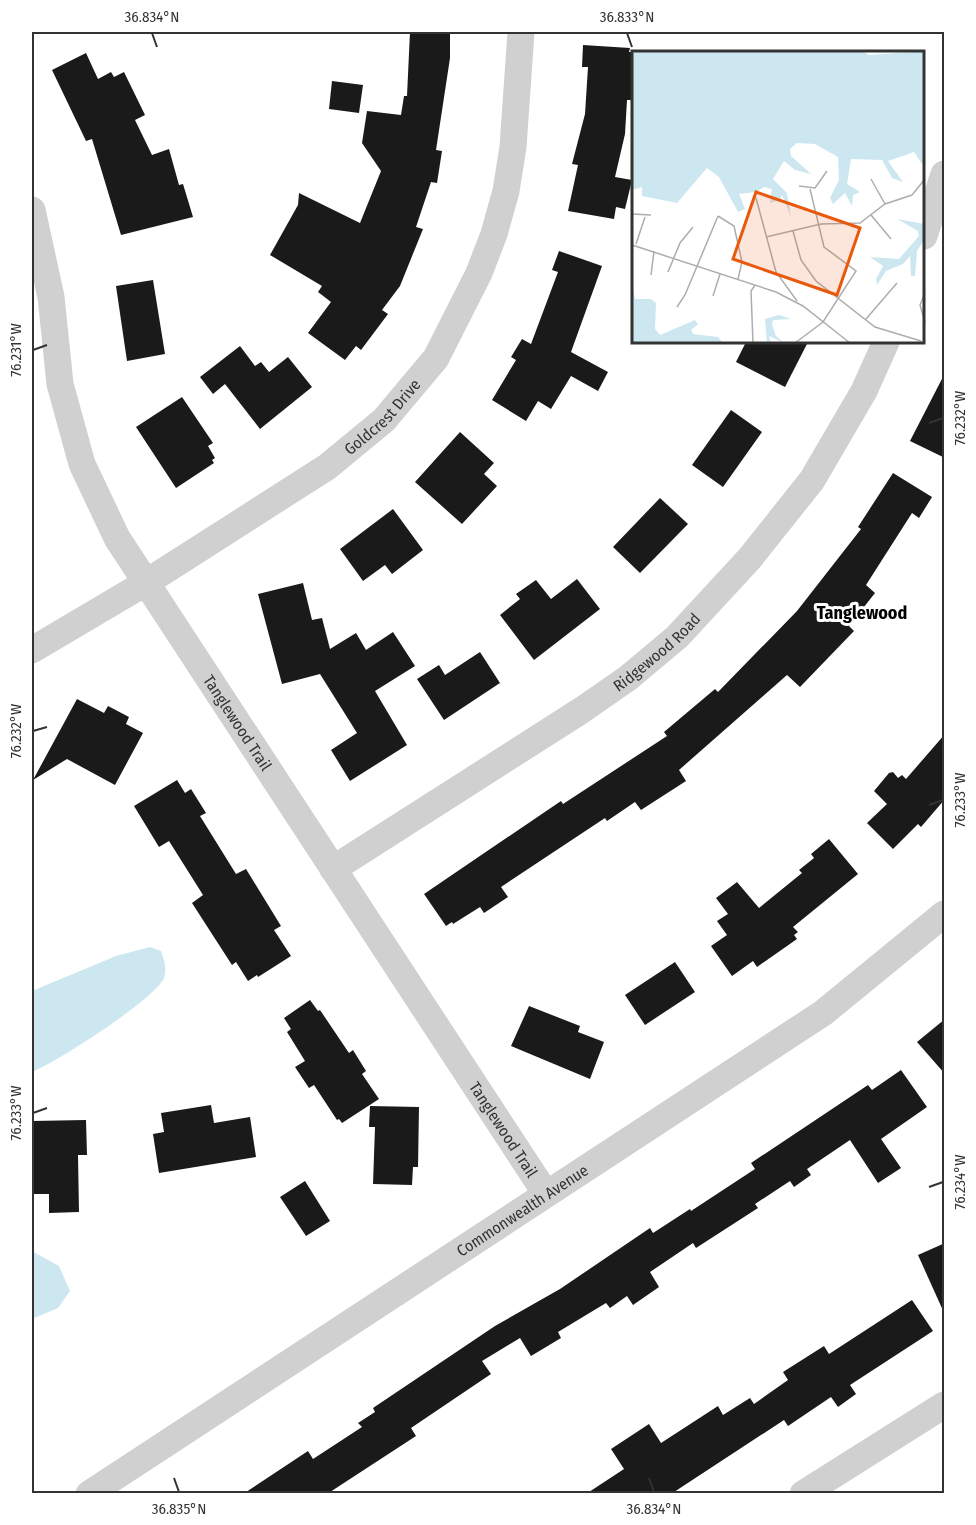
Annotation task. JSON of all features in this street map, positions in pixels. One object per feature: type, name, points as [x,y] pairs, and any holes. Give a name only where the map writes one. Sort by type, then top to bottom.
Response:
[{"type":"street","name":"Goldcrest Drive","points":[[32,650],[147,582],[327,467],[384,420],[435,358],[479,273],[500,213],[513,147],[521,32]]},
{"type":"street","points":[[925,233],[945,174]]},
{"type":"street","name":"Tanglewood Trail","points":[[32,210],[51,297],[60,384],[82,464],[117,538],[546,1194]]},
{"type":"street","name":"Ridgewood Road","points":[[333,869],[582,710],[628,678],[677,637],[750,558],[812,480],[864,391],[885,344]]},
{"type":"street","name":"Commonwealth Avenue","points":[[89,1494],[823,1013],[945,914]]},
{"type":"street","points":[[803,1493],[945,1406]]},
{"type":"water","points":[[150,947],[161,951],[165,964],[164,978],[156,988],[103,1030],[61,1057],[32,1072],[32,991],[116,956]]},
{"type":"water","points":[[32,1251],[59,1266],[70,1291],[58,1308],[32,1319]]},
{"type":"building","points":[[410,32],[450,32],[450,58],[436,150],[442,151],[437,183],[431,182],[416,227],[423,229],[400,286],[382,310],[388,314],[361,350],[356,346],[345,360],[308,333],[331,302],[318,292],[322,286],[270,255],[298,205],[299,193],[360,223],[381,171],[362,143],[367,111],[401,115],[404,96],[407,96]]},
{"type":"building","points":[[583,45],[630,48],[629,52],[632,52],[632,100],[627,100],[625,134],[615,177],[632,180],[625,209],[616,207],[614,219],[568,211],[578,165],[572,164],[585,114],[588,67],[582,67]]},
{"type":"building","points":[[86,53],[98,79],[111,72],[114,77],[124,72],[145,115],[135,120],[152,155],[169,149],[179,185],[183,184],[193,217],[121,235],[92,139],[86,141],[52,70]]},
{"type":"building","points":[[332,81],[363,85],[359,113],[329,109]]},
{"type":"building","points":[[559,251],[602,266],[571,352],[608,372],[598,391],[571,376],[551,409],[538,401],[526,421],[492,400],[516,360],[511,357],[522,339],[531,344],[558,272],[552,270]]},
{"type":"building","points":[[153,280],[165,354],[127,361],[116,286]]},
{"type":"building","points":[[745,344],[807,344],[785,387],[736,362]]},
{"type":"building","points":[[240,346],[255,366],[261,362],[269,372],[288,357],[312,387],[260,429],[225,384],[213,394],[200,377]]},
{"type":"building","points":[[945,373],[945,458],[910,441]]},
{"type":"building","points":[[182,397],[213,443],[208,446],[215,458],[212,460],[214,463],[176,488],[136,427]]},
{"type":"building","points":[[731,410],[762,432],[723,487],[692,465]]},
{"type":"building","points":[[460,432],[494,463],[484,474],[497,486],[462,524],[415,482]]},
{"type":"building","points":[[893,473],[932,497],[919,518],[912,513],[866,585],[875,593],[849,626],[854,631],[800,687],[787,675],[679,770],[686,781],[641,810],[635,802],[607,821],[605,818],[501,887],[508,897],[484,913],[480,907],[446,926],[424,894],[561,801],[563,804],[667,736],[664,732],[715,689],[718,692],[797,611],[861,529],[858,527]]},
{"type":"building","points":[[660,498],[688,524],[640,573],[613,547]]},
{"type":"building","points":[[393,509],[423,550],[392,574],[385,565],[363,581],[340,549]]},
{"type":"building","points":[[577,579],[600,609],[534,660],[500,615],[520,599],[516,594],[536,580],[551,599]]},
{"type":"building","points":[[303,583],[312,620],[322,618],[330,649],[356,633],[366,650],[393,632],[415,666],[375,691],[407,745],[350,781],[331,750],[357,733],[320,674],[282,684],[258,594]]},
{"type":"building","points":[[480,652],[500,683],[444,720],[417,679],[439,665],[445,675]]},
{"type":"building","points":[[77,699],[104,713],[108,706],[129,717],[126,724],[143,733],[115,785],[67,759],[33,780]]},
{"type":"building","points":[[945,734],[945,799],[921,827],[918,824],[893,849],[867,823],[887,804],[874,791],[889,773],[893,772],[898,778],[902,775],[906,779]]},
{"type":"building","points":[[177,780],[185,793],[191,789],[206,813],[200,816],[236,874],[246,869],[281,926],[274,930],[291,956],[248,981],[236,962],[232,965],[192,903],[203,895],[169,841],[159,847],[134,806]]},
{"type":"building","points":[[829,839],[858,874],[793,927],[798,932],[794,935],[797,939],[757,967],[753,961],[732,976],[711,946],[727,935],[717,921],[728,914],[716,898],[737,882],[759,908],[802,873],[799,870],[814,858],[811,854]]},
{"type":"building","points":[[675,962],[695,992],[645,1025],[625,995]]},
{"type":"building","points":[[310,1000],[318,1011],[320,1010],[349,1053],[353,1050],[366,1071],[362,1074],[379,1099],[342,1123],[339,1119],[337,1120],[314,1085],[309,1088],[295,1067],[305,1061],[287,1032],[291,1029],[284,1018]]},
{"type":"building","points":[[529,1006],[580,1026],[578,1032],[604,1042],[590,1079],[511,1046]]},
{"type":"building","points":[[945,1019],[945,1074],[917,1042]]},
{"type":"building","points":[[901,1070],[927,1107],[881,1139],[901,1168],[878,1183],[850,1140],[807,1169],[811,1175],[794,1187],[790,1181],[755,1204],[758,1208],[696,1248],[693,1243],[650,1272],[659,1287],[633,1305],[627,1296],[610,1308],[606,1303],[558,1332],[561,1338],[531,1356],[520,1338],[482,1361],[491,1374],[411,1428],[416,1436],[327,1494],[243,1494],[308,1451],[313,1459],[362,1427],[358,1423],[375,1412],[373,1408],[495,1326],[560,1289],[650,1228],[653,1233],[690,1209],[691,1211],[755,1169],[751,1163],[868,1085],[872,1090]]},
{"type":"building","points":[[211,1105],[214,1123],[250,1117],[256,1157],[159,1173],[153,1134],[164,1132],[161,1113]]},
{"type":"building","points":[[370,1106],[419,1107],[418,1167],[413,1167],[412,1185],[373,1184],[375,1127],[369,1127]]},
{"type":"building","points":[[86,1120],[87,1155],[78,1155],[79,1212],[49,1213],[49,1194],[32,1194],[32,1121]]},
{"type":"building","points":[[305,1181],[330,1221],[306,1236],[280,1197]]},
{"type":"building","points":[[945,1243],[945,1315],[918,1255]]},
{"type":"building","points":[[912,1300],[933,1331],[850,1385],[856,1394],[838,1407],[831,1397],[788,1426],[784,1420],[671,1494],[586,1494],[624,1469],[611,1449],[649,1424],[661,1443],[718,1406],[723,1415],[750,1398],[754,1404],[788,1380],[783,1372],[824,1346],[829,1354]]},
{"type":"district","name":"Tanglewood","points":[[862,613]]}]
